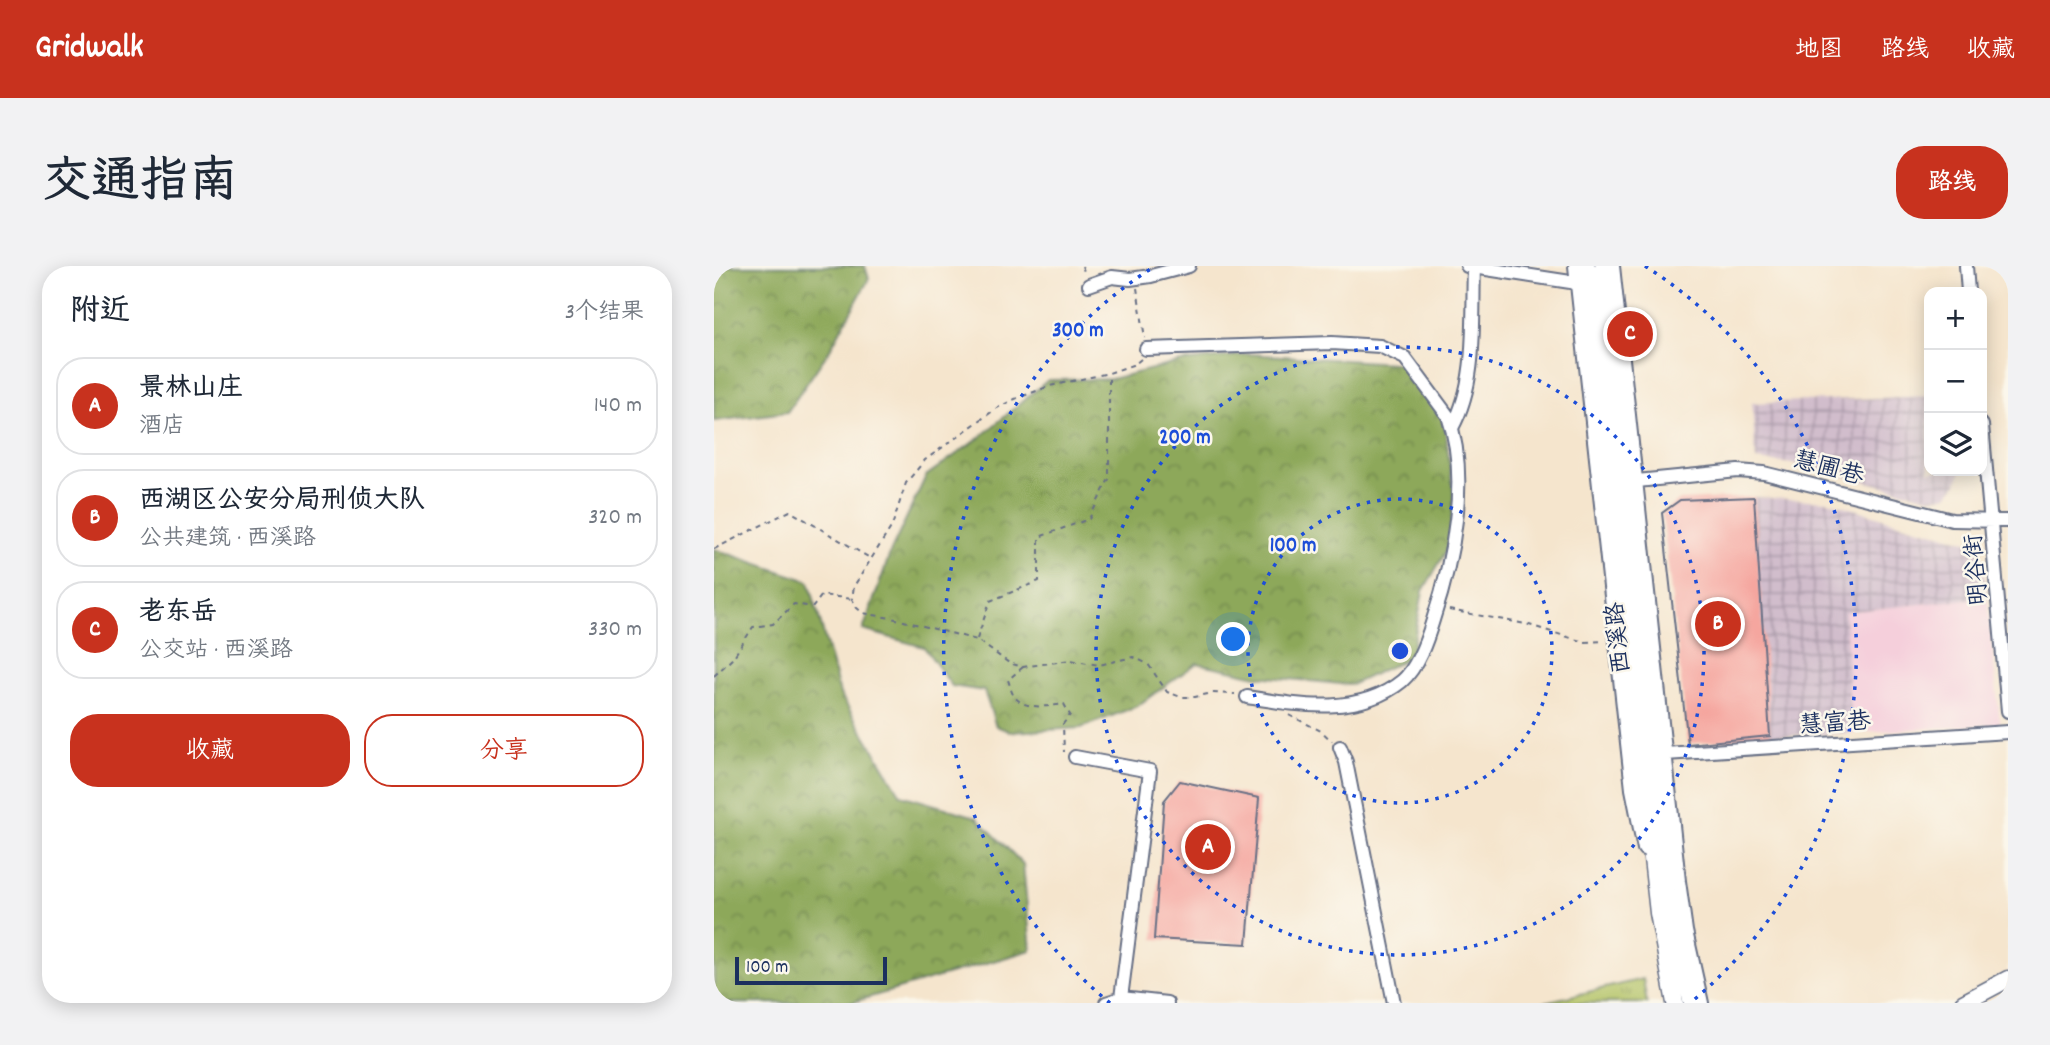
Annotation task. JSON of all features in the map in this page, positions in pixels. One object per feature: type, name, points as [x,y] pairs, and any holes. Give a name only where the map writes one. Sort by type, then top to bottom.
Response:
[{"type":"main road","name":"西溪路","points":[[1587,266],[1658,913],[1675,1003]]},
{"type":"main road","name":"西溪路","points":[[1603,266],[1609,348],[1667,891],[1680,959],[1692,1003]]},
{"type":"main road","points":[[1963,1003],[2008,979]]},
{"type":"street","points":[[1090,285],[1112,278],[1130,279],[1189,266]]},
{"type":"street","name":"西溪路","points":[[1575,266],[1632,789],[1658,913]]},
{"type":"street","name":"西溪路","points":[[1613,266],[1685,931],[1702,1003]]},
{"type":"street","points":[[1966,266],[1968,287]]},
{"type":"street","points":[[1452,428],[1467,395],[1471,354],[1470,267],[1577,284]]},
{"type":"street","points":[[1146,349],[1332,344],[1380,346],[1405,358],[1443,409],[1452,428],[1457,475],[1456,518],[1448,568],[1437,608],[1417,661],[1403,680],[1382,692],[1342,704],[1317,706],[1247,697]]},
{"type":"street","name":"慧圃巷","points":[[1637,481],[1738,471],[1763,473],[1952,520],[2008,520]]},
{"type":"street","name":"明谷街","points":[[1987,474],[2008,711]]},
{"type":"street","name":"慧富巷","points":[[1665,754],[2008,732]]},
{"type":"street","points":[[1340,747],[1346,762],[1394,1003]]},
{"type":"street","points":[[1074,757],[1150,771],[1121,998]]},
{"type":"street","points":[[1106,1003],[1121,998],[1167,1003]]},
{"type":"path","points":[[1130,279],[1140,297],[1146,349],[1143,358],[1135,364],[1109,373],[1050,386],[1015,399],[997,408],[937,450],[906,483],[892,526],[854,586],[852,599],[863,613],[977,640],[1009,663],[1023,667],[1070,660],[1099,666],[1133,657],[1148,664],[1167,692],[1181,697],[1228,692],[1247,697]]},
{"type":"path","points":[[977,640],[990,601],[1040,581],[1039,537],[1089,519],[1109,479],[1109,373]]},
{"type":"path","points":[[714,549],[790,511],[871,559]]},
{"type":"path","points":[[714,676],[733,658],[753,627],[774,624],[794,604],[813,607],[822,596],[852,599]]},
{"type":"path","points":[[1437,608],[1526,624],[1584,642],[1616,641]]},
{"type":"path","points":[[1023,667],[1008,680],[1014,697],[1025,704],[1044,707],[1064,704],[1070,716],[1063,724],[1062,751],[1074,757]]},
{"type":"path","points":[[1282,711],[1321,731],[1340,747]]},
{"type":"shaded area","points":[[1924,396],[1924,476],[1959,476],[1957,483],[1948,495],[1933,498],[1793,464],[1756,460],[1752,403]]},
{"type":"shaded area","points":[[1754,497],[1828,501],[1981,545],[1987,597],[1845,612],[1851,733],[1770,736]]},
{"type":"shaded area","points":[[1987,597],[2000,724],[1851,733],[1845,612]]},
{"type":"green space","points":[[714,266],[865,266],[869,279],[829,351],[787,412],[714,421]]},
{"type":"green space","points":[[1249,354],[1408,364],[1444,419],[1454,498],[1448,548],[1423,591],[1412,651],[1406,659],[1351,685],[1257,676],[1197,663],[1137,706],[1081,728],[1011,732],[996,726],[984,691],[952,686],[924,647],[863,630],[891,551],[926,476],[979,438],[1048,380],[1111,379],[1181,362]]},
{"type":"green space","points":[[714,549],[809,581],[840,694],[901,795],[976,817],[1023,864],[1031,950],[850,1003],[714,1003]]},
{"type":"green space","points":[[1643,979],[1647,1003],[1541,1003]]},
{"type":"building","points":[[1754,497],[1770,736],[1688,744],[1662,513],[1680,500]]},
{"type":"building","points":[[1180,781],[1259,798],[1247,944],[1154,939],[1164,801]]},
{"type":"place","name":"老东岳","points":[[1630,334]]},
{"type":"place","name":"西湖区公安分局刑侦大队","points":[[1718,624]]},
{"type":"place","name":"景林山庄","points":[[1208,847]]}]
